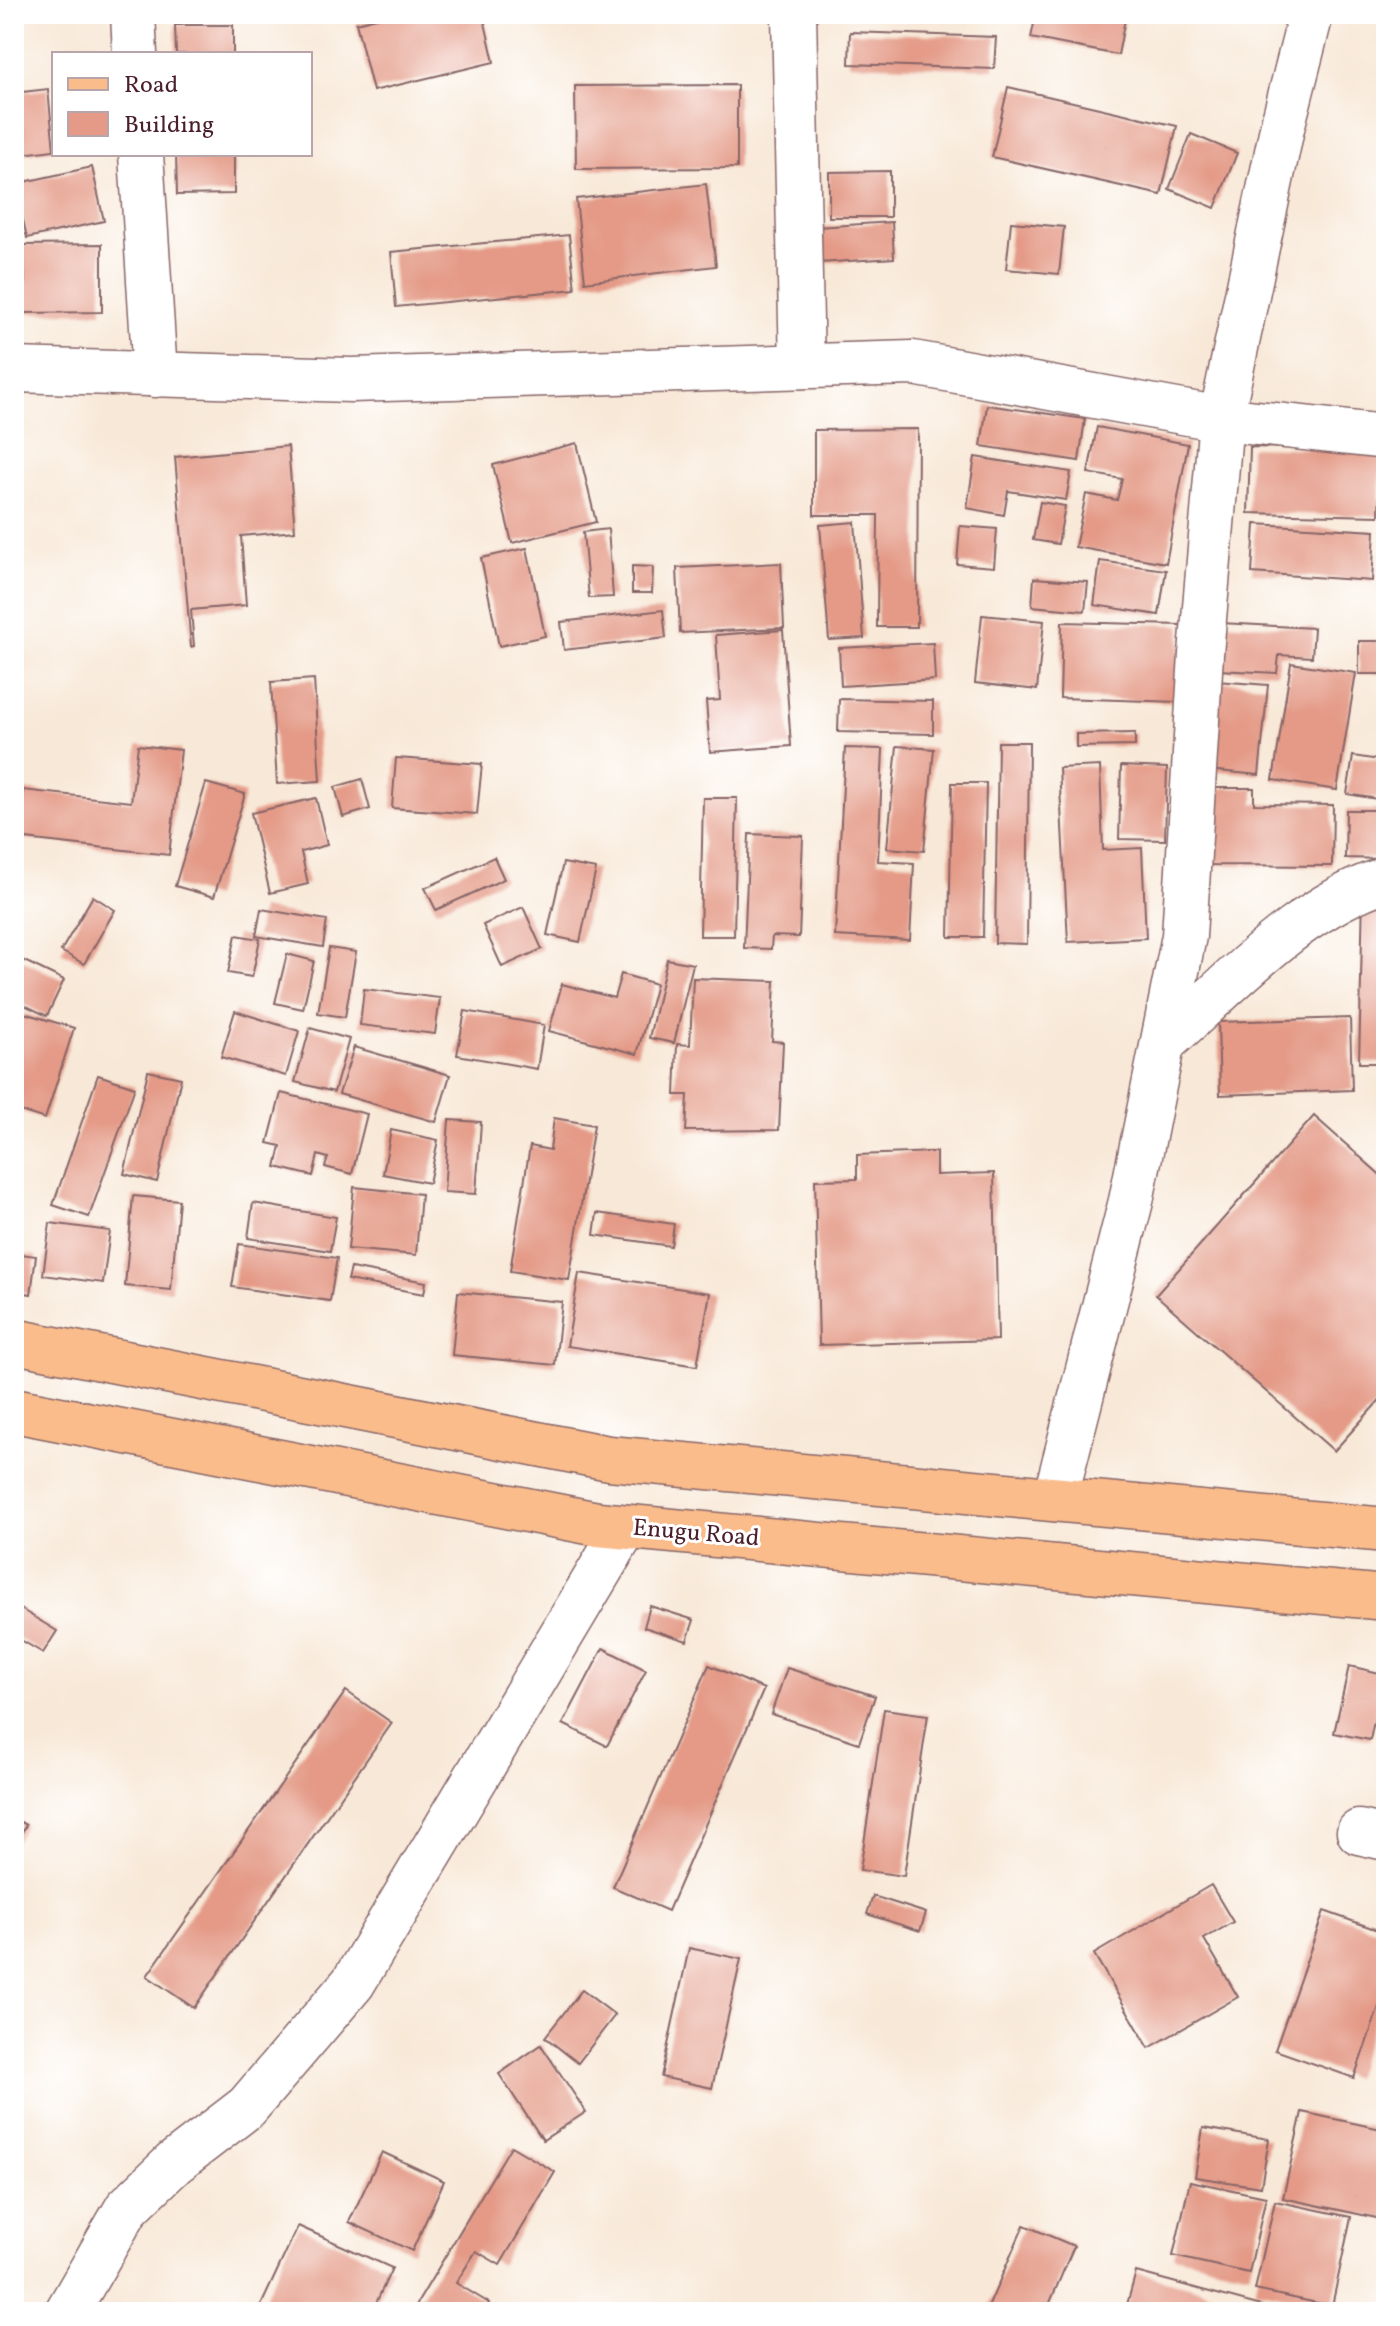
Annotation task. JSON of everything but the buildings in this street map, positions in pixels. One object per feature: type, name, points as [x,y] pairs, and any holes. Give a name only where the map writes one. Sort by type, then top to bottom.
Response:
[{"type":"main road","points":[[14,1341],[609,1458],[1386,1530]]},
{"type":"main road","name":"Enugu Road","points":[[14,1410],[626,1527],[1386,1598]]},
{"type":"street","points":[[133,14],[135,52]]},
{"type":"street","points":[[794,14],[802,366]]},
{"type":"street","points":[[1055,1499],[1131,1201],[1184,936],[1201,654],[1221,419],[1282,128],[1311,14]]},
{"type":"street","points":[[141,156],[155,375]]},
{"type":"street","points":[[14,370],[351,380],[913,363],[1221,419],[1386,437]]},
{"type":"street","points":[[1163,1043],[1313,912],[1355,888],[1386,879]]},
{"type":"street","points":[[67,2312],[127,2208],[174,2163],[247,2107],[353,1983],[626,1527]]}]
